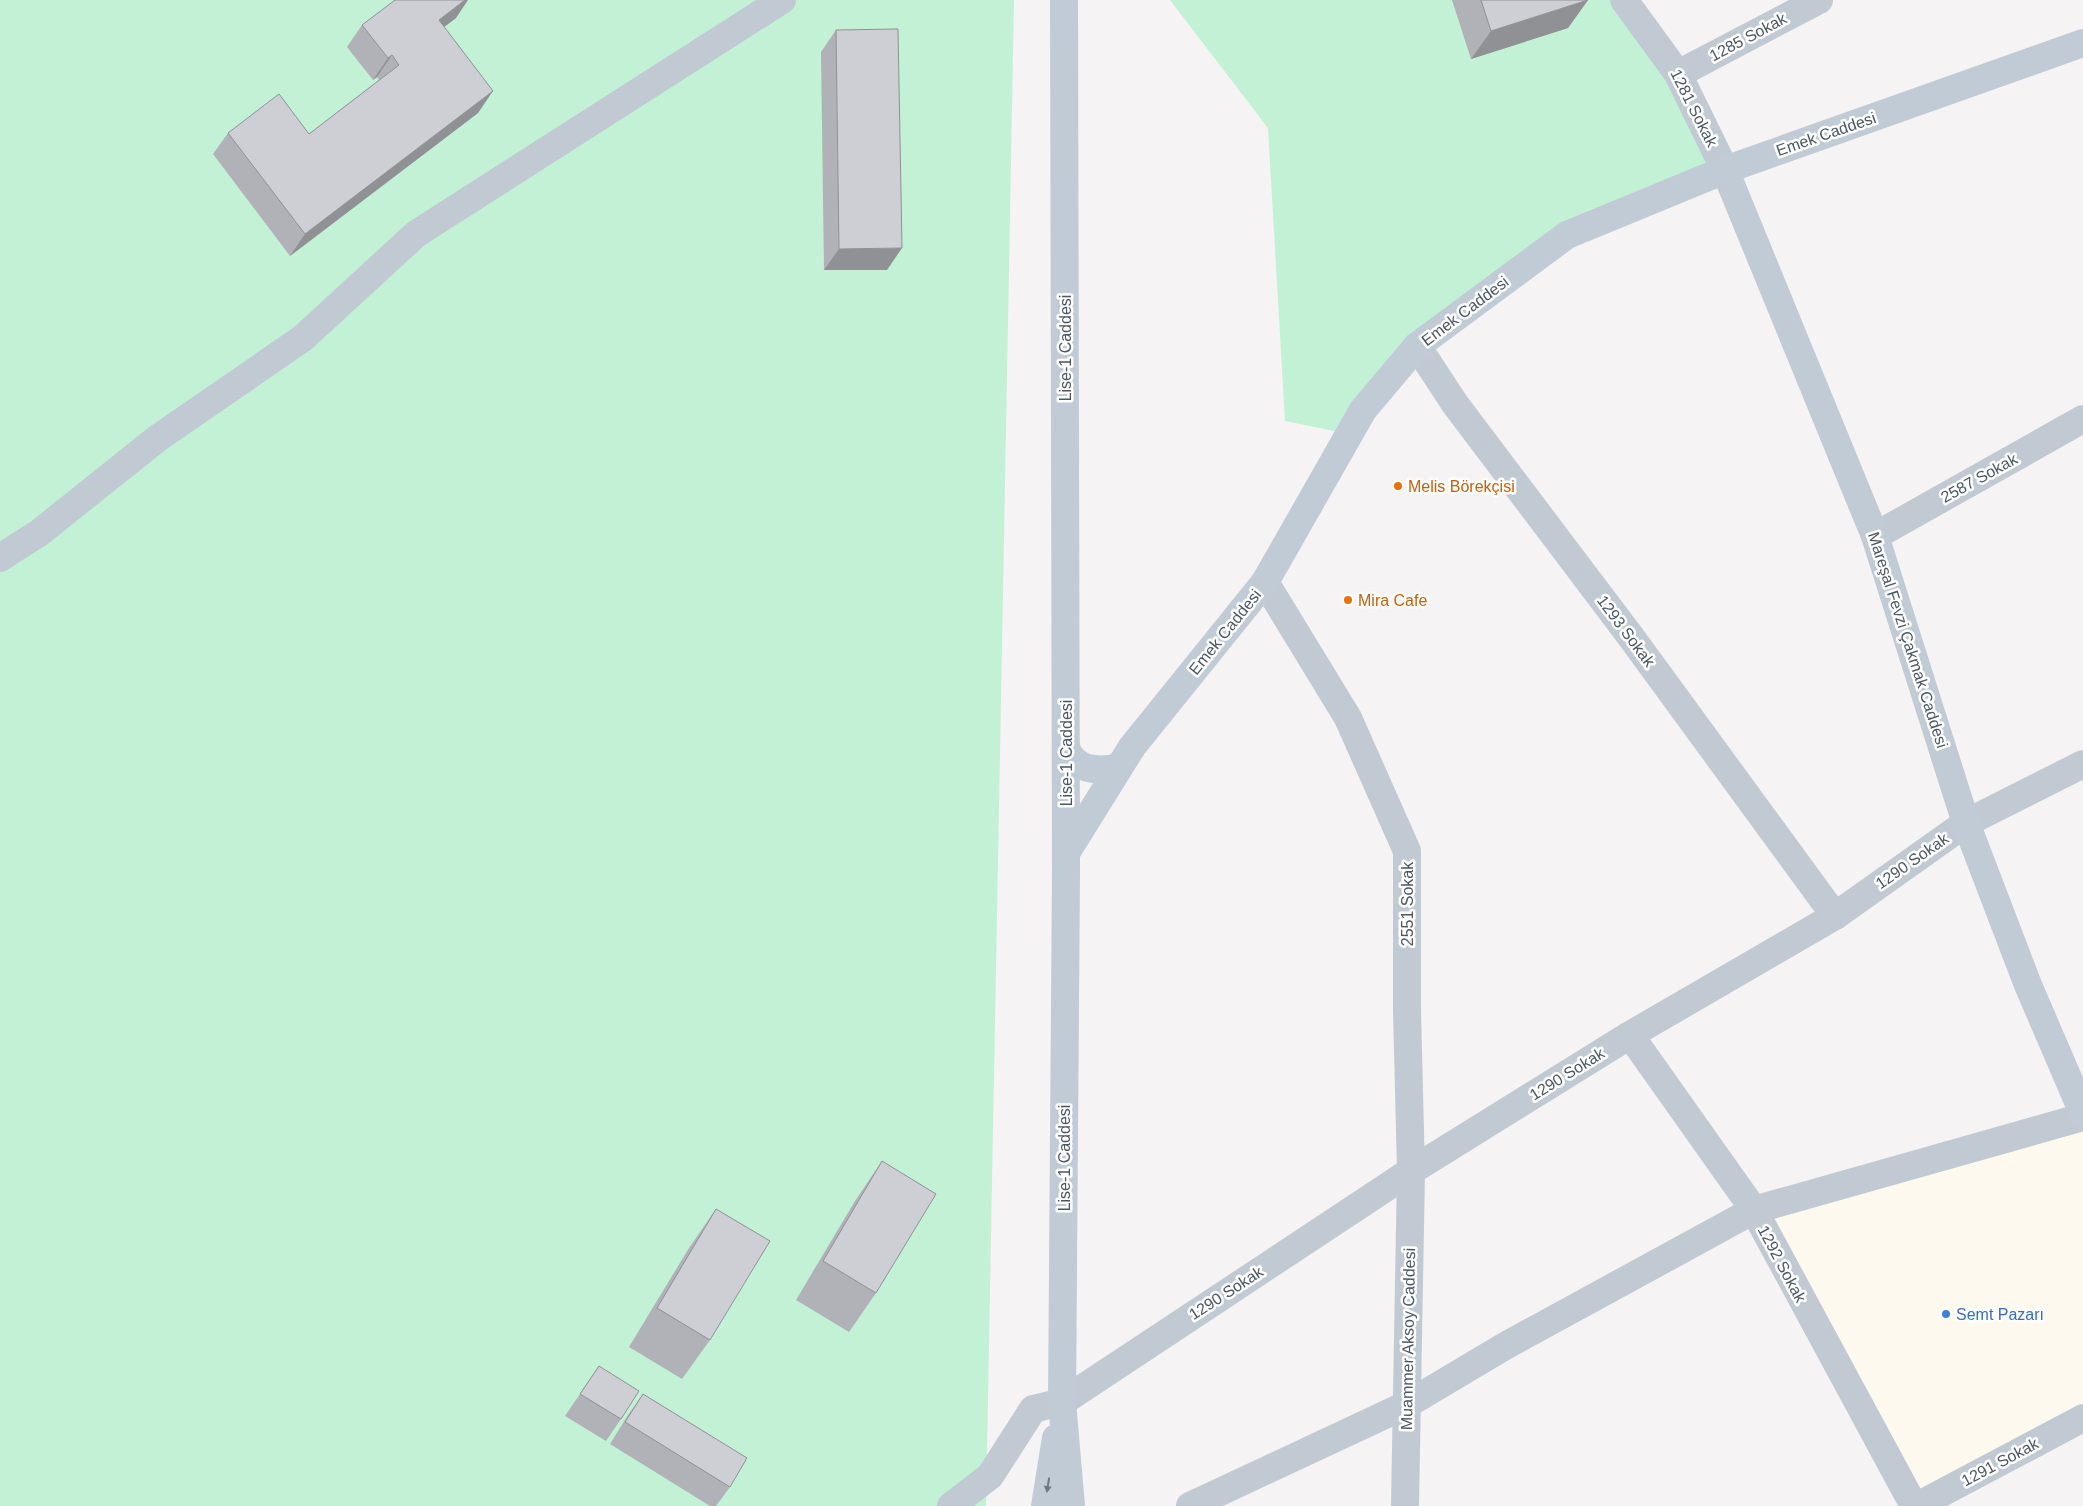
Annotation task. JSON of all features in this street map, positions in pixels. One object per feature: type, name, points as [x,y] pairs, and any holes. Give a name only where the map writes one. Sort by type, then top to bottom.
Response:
[{"type":"main road","name":"Lise-1 Caddesi","points":[[1064,0],[1066,853],[1062,1402],[1071,1506]]},
{"type":"main road","name":"Emek Caddesi","points":[[1066,853],[1132,747],[1264,582],[1363,410],[1417,346],[1567,235],[1725,170],[2083,43]]},
{"type":"main road","name":"Mareşal Fevzi Çakmak Caddesi","points":[[1725,170],[1875,536],[1966,823],[2028,985],[2083,1113]]},
{"type":"main road","points":[[1066,747],[1070,758],[1085,768],[1107,770],[1119,767]]},
{"type":"main road","points":[[1045,1506],[1062,1402]]},
{"type":"street","points":[[0,558],[39,533],[158,438],[302,338],[416,234],[782,0]]},
{"type":"street","name":"1281 Sokak","points":[[1624,0],[1678,74],[1725,170]]},
{"type":"street","name":"1285 Sokak","points":[[1678,74],[1819,0]]},
{"type":"street","name":"1293 Sokak","points":[[1417,346],[1455,404],[1630,637],[1835,916]]},
{"type":"street","name":"2587 Sokak","points":[[1875,536],[2083,419]]},
{"type":"street","name":"2551 Sokak","points":[[1264,582],[1348,718],[1407,852],[1406,1010],[1411,1171]]},
{"type":"street","name":"1290 Sokak","points":[[951,1506],[990,1476],[1033,1409],[1062,1402],[1411,1171],[1630,1034],[1835,916],[1966,823],[2083,764]]},
{"type":"street","name":"1292 Sokak","points":[[1630,1034],[1754,1210],[1915,1506]]},
{"type":"street","points":[[1190,1506],[1406,1405],[1505,1346],[1754,1210],[2083,1118]]},
{"type":"street","name":"Muammer Aksoy Caddesi","points":[[1405,1506],[1411,1171]]},
{"type":"street","name":"1291 Sokak","points":[[1915,1506],[2083,1418]]},
{"type":"shaded area","name":"Semt Pazarı","points":[[2083,1117],[2083,1418],[1917,1506],[1754,1210]]},
{"type":"green space","points":[[0,0],[1014,0],[986,1506],[0,1506]]},
{"type":"green space","points":[[1170,0],[1624,0],[1725,170],[1567,235],[1417,346],[1349,434],[1285,421],[1268,128]]},
{"type":"building","points":[[395,0],[465,0],[439,20],[493,91],[305,234],[228,133],[279,94],[309,134],[399,65],[392,55],[388,58],[362,25]]},
{"type":"building","points":[[1481,0],[1588,0],[1491,31]]},
{"type":"building","points":[[898,29],[902,248],[839,249],[836,30]]},
{"type":"building","points":[[882,1161],[936,1194],[876,1293],[823,1261]]},
{"type":"building","points":[[716,1209],[770,1241],[710,1340],[657,1308]]},
{"type":"building","points":[[599,1366],[639,1391],[621,1419],[580,1394]]},
{"type":"building","points":[[643,1394],[747,1458],[730,1487],[625,1422]]},
{"type":"place","name":"Melis Börekçisi","points":[[1398,486]]},
{"type":"place","name":"Mira Cafe","points":[[1348,600]]},
{"type":"place","name":"Semt Pazarı","points":[[1946,1314]]}]
